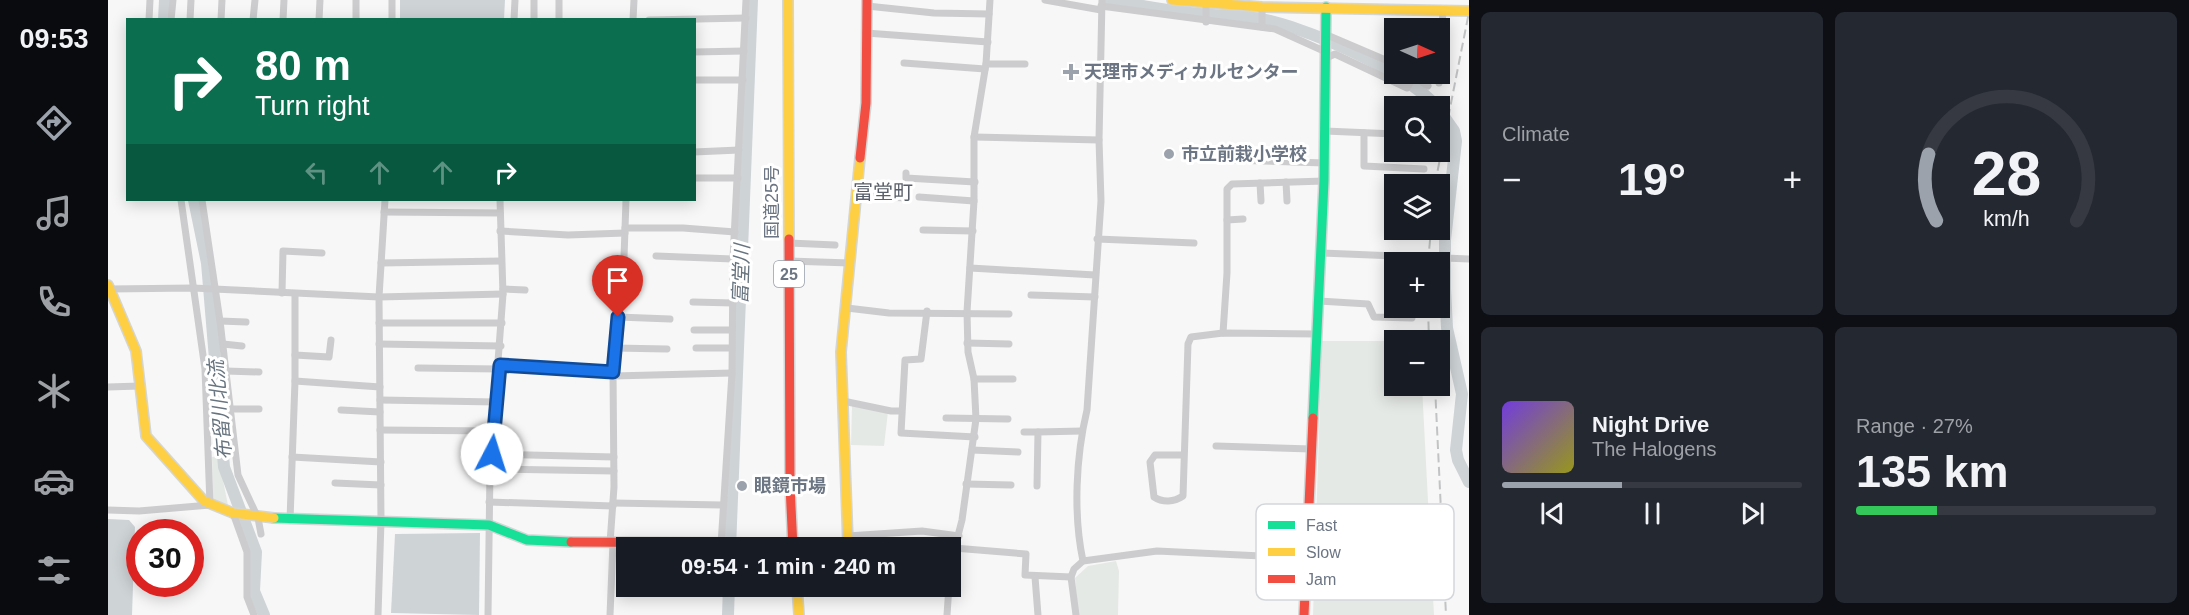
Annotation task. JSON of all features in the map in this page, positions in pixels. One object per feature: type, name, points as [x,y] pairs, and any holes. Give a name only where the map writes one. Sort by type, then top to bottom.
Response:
[{"type":"main road","name":"国道25号","points":[[788,0],[793,537]]},
{"type":"main road","points":[[1172,0],[1262,7],[1312,4],[1326,7],[1348,4],[1469,11]]},
{"type":"main road","points":[[848,536],[841,352],[866,103],[867,3]]},
{"type":"main road","points":[[1308,504],[1322,252],[1326,7]]},
{"type":"main road","points":[[110,292],[136,351],[146,436],[210,505],[234,514],[254,517],[489,525],[526,540],[616,543]]},
{"type":"main road","points":[[798,597],[799,615]]},
{"type":"main road","points":[[1304,615],[1305,600]]},
{"type":"street","points":[[149,18],[150,0]]},
{"type":"street","points":[[171,18],[173,0]]},
{"type":"street","points":[[190,18],[191,0]]},
{"type":"street","points":[[221,18],[222,0]]},
{"type":"street","points":[[253,18],[255,0]]},
{"type":"street","points":[[283,18],[284,0]]},
{"type":"street","points":[[319,18],[320,0]]},
{"type":"street","points":[[356,0],[356,18]]},
{"type":"street","points":[[392,0],[392,18]]},
{"type":"street","points":[[514,18],[515,0]]},
{"type":"street","points":[[534,0],[534,18]]},
{"type":"street","points":[[559,0],[559,18]]},
{"type":"street","points":[[633,18],[634,0]]},
{"type":"street","points":[[725,537],[722,505],[732,373],[733,259],[747,0]]},
{"type":"street","points":[[1045,0],[1101,5],[1206,22],[1262,27],[1305,40],[1326,54],[1335,54],[1384,77]]},
{"type":"street","points":[[1443,18],[1447,0]]},
{"type":"street","points":[[848,536],[932,531],[959,536],[976,419],[974,379],[967,343],[967,312],[975,182],[974,137],[986,66],[988,2]]},
{"type":"street","points":[[1206,22],[1209,2]]},
{"type":"street","points":[[867,3],[933,13],[989,14]]},
{"type":"street","points":[[1083,561],[1079,495],[1082,431],[1087,410],[1101,201],[1099,140],[1101,5]]},
{"type":"street","points":[[1262,7],[1262,27]]},
{"type":"street","points":[[696,19],[746,18]]},
{"type":"street","points":[[866,33],[988,42]]},
{"type":"street","points":[[1327,35],[1384,59]]},
{"type":"street","points":[[696,52],[744,51]]},
{"type":"street","points":[[904,63],[986,66],[1025,64]]},
{"type":"street","points":[[696,80],[743,80]]},
{"type":"street","points":[[1325,131],[1384,134]]},
{"type":"street","points":[[1364,133],[1364,166],[1424,169]]},
{"type":"street","points":[[974,137],[1099,140]]},
{"type":"street","points":[[696,152],[739,150]]},
{"type":"street","points":[[1230,160],[1325,163]]},
{"type":"street","points":[[906,173],[906,178],[975,182]]},
{"type":"street","points":[[696,178],[738,178]]},
{"type":"street","points":[[1223,333],[1227,189],[1232,184],[1324,181]]},
{"type":"street","points":[[1286,182],[1287,201]]},
{"type":"street","points":[[1260,183],[1261,201]]},
{"type":"street","points":[[857,196],[907,198]]},
{"type":"street","points":[[919,197],[974,201]]},
{"type":"street","points":[[108,510],[139,512],[210,505],[205,369],[181,201]]},
{"type":"street","points":[[202,201],[220,321],[238,475],[261,534]]},
{"type":"street","points":[[378,615],[381,521],[379,297],[385,201]]},
{"type":"street","points":[[488,615],[490,469],[500,367],[503,292],[500,201]]},
{"type":"street","points":[[610,615],[614,471],[614,348],[626,201]]},
{"type":"street","points":[[384,212],[500,213]]},
{"type":"street","points":[[1227,219],[1243,219]]},
{"type":"street","points":[[500,231],[568,235],[683,228],[735,232]]},
{"type":"street","points":[[923,230],[973,231]]},
{"type":"street","points":[[1097,239],[1194,243]]},
{"type":"street","points":[[789,243],[835,245]]},
{"type":"street","points":[[282,293],[283,251],[322,253]]},
{"type":"street","points":[[1322,252],[1446,256],[1469,259]]},
{"type":"street","points":[[656,256],[733,259]]},
{"type":"street","points":[[381,263],[501,261]]},
{"type":"street","points":[[789,261],[850,263]]},
{"type":"street","points":[[970,268],[1095,275]]},
{"type":"street","points":[[110,292],[193,288],[379,297],[525,290]]},
{"type":"street","points":[[290,520],[296,355],[295,294]]},
{"type":"street","points":[[1031,295],[1095,297]]},
{"type":"street","points":[[1319,301],[1368,304],[1374,317],[1384,317]]},
{"type":"street","points":[[693,302],[733,303]]},
{"type":"street","points":[[847,308],[889,313],[927,311],[1009,314]]},
{"type":"street","points":[[927,311],[921,359],[905,360],[901,411],[902,433],[975,437]]},
{"type":"street","points":[[618,317],[670,319]]},
{"type":"street","points":[[220,321],[246,322]]},
{"type":"street","points":[[379,323],[502,323]]},
{"type":"street","points":[[694,330],[732,330]]},
{"type":"street","points":[[1184,455],[1155,454],[1150,462],[1154,497],[1160,500],[1176,500],[1183,496],[1188,344],[1191,337],[1223,333],[1317,334]]},
{"type":"street","points":[[296,355],[329,357],[331,340]]},
{"type":"street","points":[[967,343],[1009,344]]},
{"type":"street","points":[[223,344],[242,346]]},
{"type":"street","points":[[380,344],[501,345]]},
{"type":"street","points":[[614,348],[667,349]]},
{"type":"street","points":[[696,348],[732,348]]},
{"type":"street","points":[[460,361],[460,370]]},
{"type":"street","points":[[422,366],[460,370],[500,367],[613,374],[732,373]]},
{"type":"street","points":[[226,371],[259,372]]},
{"type":"street","points":[[974,379],[1012,379]]},
{"type":"street","points":[[295,381],[380,387]]},
{"type":"street","points":[[108,387],[140,387]]},
{"type":"street","points":[[380,400],[496,402]]},
{"type":"street","points":[[843,401],[901,411]]},
{"type":"street","points":[[231,409],[259,409]]},
{"type":"street","points":[[341,410],[380,412]]},
{"type":"street","points":[[946,418],[1008,419]]},
{"type":"street","points":[[380,429],[494,431]]},
{"type":"street","points":[[1024,432],[1082,431]]},
{"type":"street","points":[[1037,486],[1038,432]]},
{"type":"street","points":[[1216,446],[1311,449]]},
{"type":"street","points":[[972,450],[1018,452]]},
{"type":"street","points":[[492,454],[614,457]]},
{"type":"street","points":[[292,457],[381,462]]},
{"type":"street","points":[[490,469],[614,471]]},
{"type":"street","points":[[334,483],[381,485]]},
{"type":"street","points":[[966,484],[1011,485]]},
{"type":"street","points":[[489,502],[722,505]]},
{"type":"street","points":[[234,514],[247,552],[247,597],[254,615]]},
{"type":"street","points":[[961,549],[1026,554],[1025,575],[1071,577]]},
{"type":"street","points":[[1076,615],[1071,577],[1074,569],[1083,561],[1157,551],[1256,556]]},
{"type":"street","points":[[1035,577],[1038,615]]},
{"type":"street","points":[[947,615],[948,597]]},
{"type":"shaded area","points":[[400,0],[505,0],[504,18],[400,18]]},
{"type":"shaded area","points":[[1322,341],[1384,341],[1384,396],[1423,396],[1428,504],[1317,504]]},
{"type":"shaded area","points":[[852,404],[888,412],[884,446],[851,445]]},
{"type":"shaded area","points":[[218,456],[228,505],[226,508],[213,502],[212,457]]},
{"type":"shaded area","points":[[108,519],[126,520],[126,597],[133,597],[132,615],[108,615]]},
{"type":"shaded area","points":[[480,533],[479,615],[391,613],[395,534]]},
{"type":"shaded area","points":[[1116,561],[1119,571],[1118,615],[1078,615],[1075,578],[1088,566]]},
{"type":"shaded area","points":[[1313,600],[1433,600],[1434,615],[1313,615]]},
{"type":"waterway","name":"布留川北流","points":[[164,18],[165,0]]},
{"type":"waterway","name":"富堂川","points":[[730,537],[752,0]]},
{"type":"waterway","points":[[1109,0],[1180,12],[1254,18],[1298,29],[1378,64],[1402,78],[1425,96]]},
{"type":"waterway","points":[[1450,125],[1456,141],[1445,240],[1447,328],[1462,394],[1456,450],[1458,460],[1469,482]]},
{"type":"waterway","name":"布留川北流","points":[[194,201],[207,263],[224,467],[256,552],[254,591],[264,615]]},
{"type":"waterway","name":"富堂川","points":[[728,615],[729,597]]},
{"type":"railway","points":[[1437,174],[1469,12]]},
{"type":"railway","points":[[1429,252],[1430,240]]},
{"type":"railway","points":[[1428,318],[1429,330]]},
{"type":"railway","points":[[1435,396],[1441,504]]},
{"type":"railway","points":[[1445,600],[1446,615]]},
{"type":"traffic: fast","points":[[1313,418],[1324,181],[1326,7]]},
{"type":"traffic: fast","points":[[274,518],[489,525],[527,540],[571,542]]},
{"type":"traffic: slow","points":[[788,0],[789,239]]},
{"type":"traffic: slow","points":[[1172,0],[1262,7],[1469,11]]},
{"type":"traffic: slow","points":[[848,537],[841,352],[860,158]]},
{"type":"traffic: slow","points":[[108,285],[136,351],[146,436],[204,501],[233,513],[274,518]]},
{"type":"traffic: slow","points":[[798,597],[799,615]]},
{"type":"traffic: jam","points":[[860,158],[866,103],[867,0]]},
{"type":"traffic: jam","points":[[789,239],[790,486],[792,537]]},
{"type":"traffic: jam","points":[[1309,504],[1313,418]]},
{"type":"traffic: jam","points":[[571,542],[616,542]]},
{"type":"traffic: jam","points":[[1304,615],[1305,600]]},
{"type":"place","name":"天理市メディカルセンター","points":[[1071,72]]},
{"type":"place","name":"市立前栽小学校","points":[[1169,154]]},
{"type":"place","name":"眼鏡市場","points":[[742,486]]},
{"type":"district","name":"富堂町","points":[[883,192]]},
{"type":"route","points":[[492,454],[500,365],[613,372],[618,317]]}]
